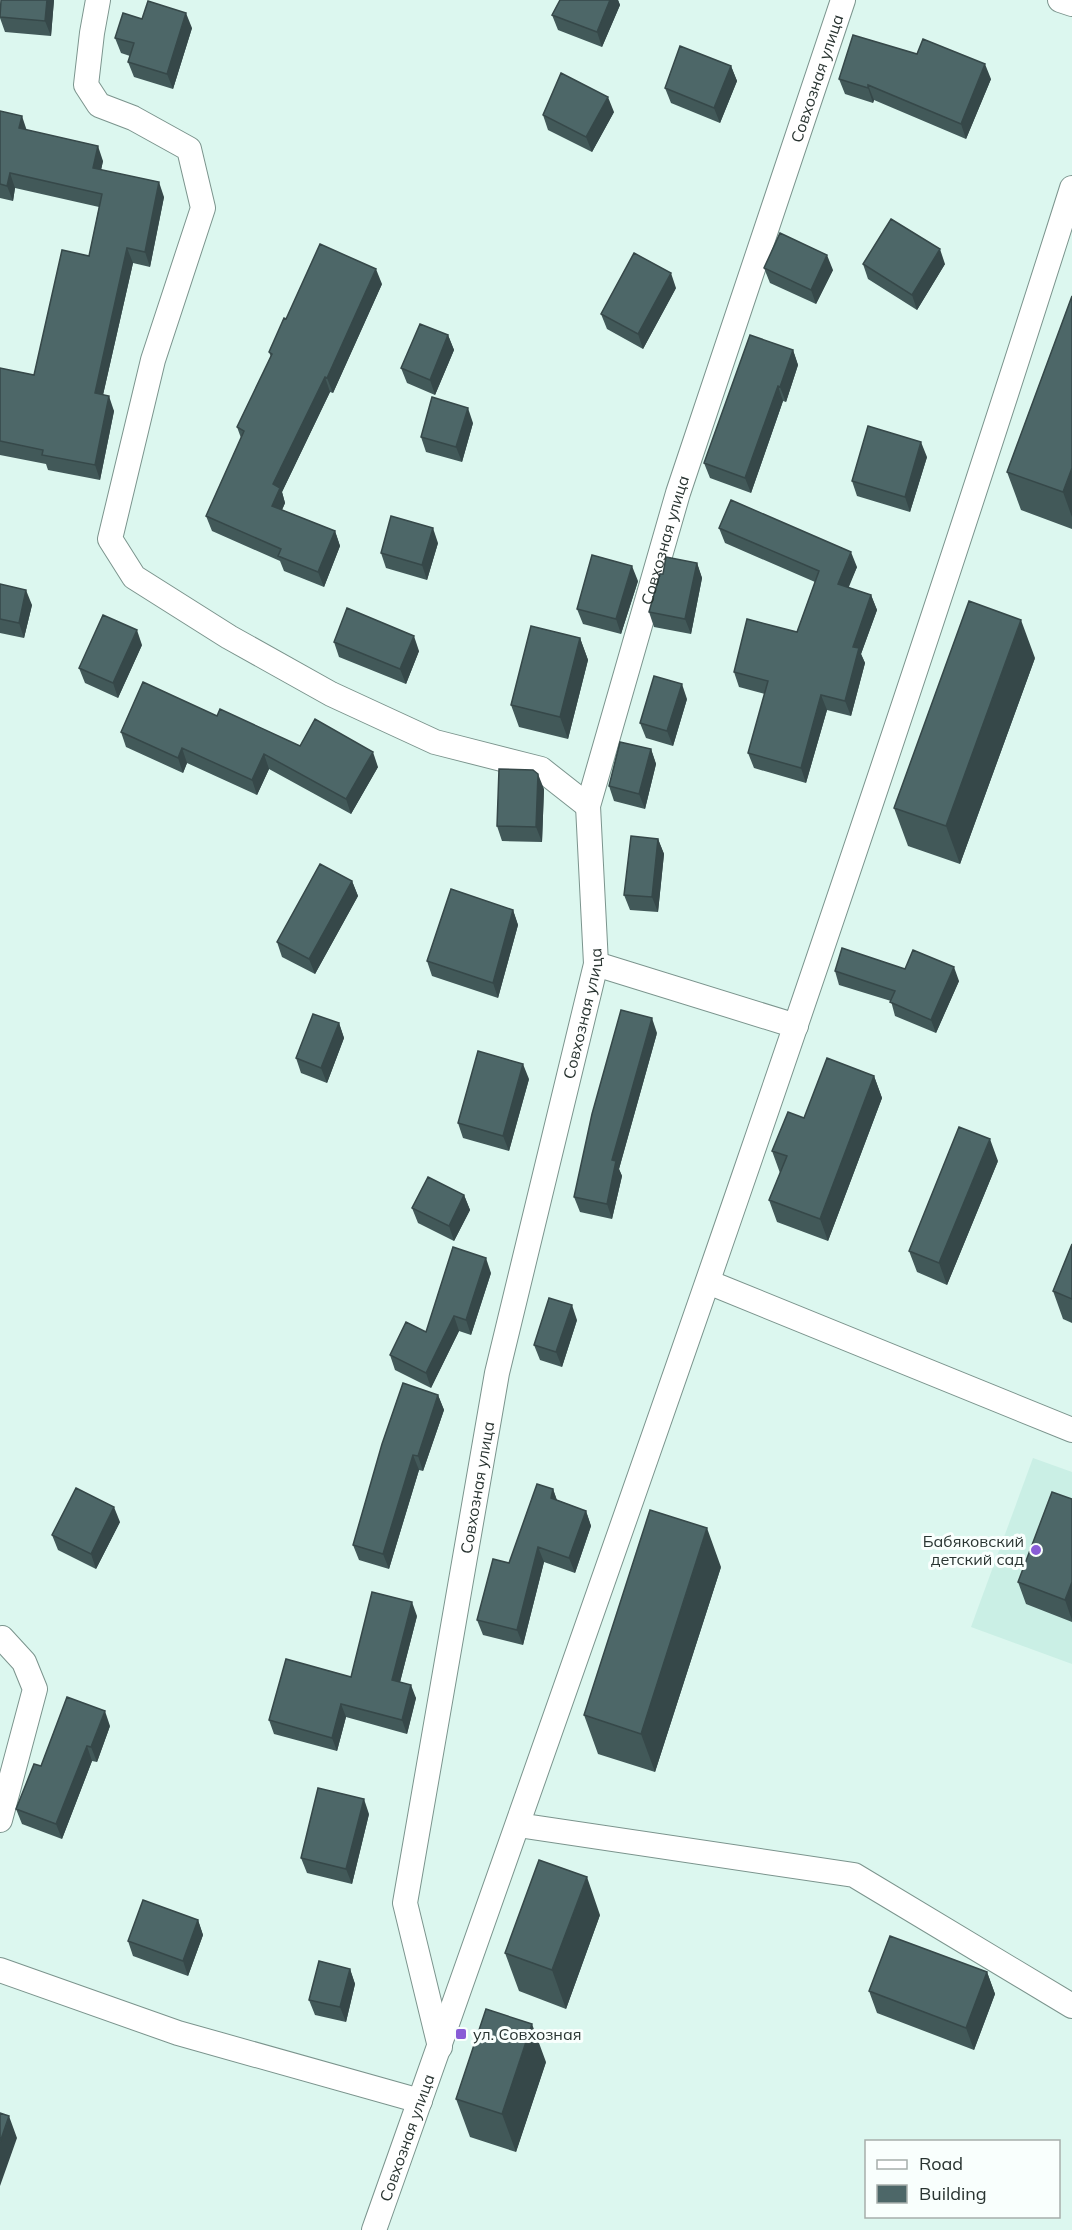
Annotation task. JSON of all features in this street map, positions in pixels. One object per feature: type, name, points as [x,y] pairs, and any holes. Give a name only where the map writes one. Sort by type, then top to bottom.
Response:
[{"type":"street","points":[[98,0],[86,85],[99,105],[133,118],[189,149],[203,208],[153,360],[110,539],[134,577],[229,637],[331,694],[435,742],[541,769],[588,806]]},
{"type":"street","name":"Совхозная улица","points":[[440,2047],[405,1903],[497,1373],[596,964],[588,806],[678,493],[843,0]]},
{"type":"street","points":[[1060,0],[1072,4]]},
{"type":"street","name":"Совхозная улица","points":[[374,2230],[518,1825],[796,1026],[986,459],[1072,188]]},
{"type":"street","points":[[596,964],[796,1026]]},
{"type":"street","points":[[708,1282],[1072,1430]]},
{"type":"street","points":[[0,1819],[35,1689],[24,1662],[2,1638]]},
{"type":"street","points":[[518,1825],[854,1875],[1072,2006]]},
{"type":"street","points":[[0,1970],[178,2033],[420,2102]]},
{"type":"shaded area","name":"Бабяковский детский сад","points":[[1033,1458],[1072,1472],[1072,1664],[971,1627]]},
{"type":"building","points":[[1,0],[47,0],[45,21],[0,17]]},
{"type":"building","points":[[560,0],[610,0],[597,32],[552,15]]},
{"type":"building","points":[[148,1],[186,13],[167,74],[128,62],[134,43],[115,38],[123,13],[142,19]]},
{"type":"building","points":[[853,35],[917,54],[923,39],[985,64],[961,124],[868,85],[868,88],[839,79]]},
{"type":"building","points":[[680,46],[731,66],[714,108],[665,88]]},
{"type":"building","points":[[561,73],[608,97],[586,137],[543,115]]},
{"type":"building","points":[[0,111],[22,116],[19,128],[98,146],[93,168],[159,182],[145,252],[127,248],[95,393],[109,396],[95,465],[42,455],[43,450],[0,441],[0,368],[34,375],[62,250],[89,256],[102,194],[10,173],[7,186],[0,184]]},
{"type":"building","points":[[891,219],[940,249],[912,295],[863,264]]},
{"type":"building","points":[[780,233],[827,255],[811,290],[764,268]]},
{"type":"building","points":[[320,244],[376,269],[327,378],[325,377],[273,484],[280,488],[272,506],[335,531],[318,572],[278,556],[281,549],[206,516],[244,431],[237,427],[272,354],[269,352],[284,318],[286,319]]},
{"type":"building","points":[[634,253],[671,273],[638,334],[601,314]]},
{"type":"building","points":[[1072,296],[1072,468],[1063,492],[1007,472]]},
{"type":"building","points":[[420,324],[448,335],[430,380],[401,368]]},
{"type":"building","points":[[750,335],[793,350],[745,478],[704,463]]},
{"type":"building","points":[[432,397],[468,408],[456,447],[421,437]]},
{"type":"building","points":[[868,426],[921,442],[905,497],[852,481]]},
{"type":"building","points":[[731,500],[851,552],[838,584],[871,595],[853,647],[859,648],[845,701],[821,695],[801,768],[748,753],[768,681],[734,672],[747,619],[797,632],[819,571],[719,528]]},
{"type":"building","points":[[391,516],[433,528],[422,565],[381,553]]},
{"type":"building","points":[[592,555],[632,566],[616,619],[577,609]]},
{"type":"building","points":[[666,557],[697,563],[685,619],[649,612],[660,574],[663,574]]},
{"type":"building","points":[[0,584],[26,590],[19,623],[0,619]]},
{"type":"building","points":[[969,601],[1021,620],[946,826],[894,808]]},
{"type":"building","points":[[347,608],[414,636],[400,669],[334,642]]},
{"type":"building","points":[[103,615],[137,630],[113,683],[79,668]]},
{"type":"building","points":[[531,626],[580,638],[560,717],[511,705]]},
{"type":"building","points":[[654,676],[682,684],[667,731],[640,723]]},
{"type":"building","points":[[143,682],[217,716],[220,709],[300,746],[315,719],[373,752],[346,799],[264,754],[252,780],[182,748],[178,758],[121,732]]},
{"type":"building","points":[[620,742],[651,749],[639,794],[609,786]]},
{"type":"building","points":[[499,769],[533,770],[538,774],[536,827],[497,826]]},
{"type":"building","points":[[631,836],[658,839],[652,897],[624,895]]},
{"type":"building","points":[[320,864],[352,881],[309,959],[277,942]]},
{"type":"building","points":[[451,889],[513,910],[493,983],[427,961]]},
{"type":"building","points":[[842,948],[905,969],[913,950],[954,967],[931,1020],[890,1002],[895,991],[835,971]]},
{"type":"building","points":[[621,1010],[652,1018],[612,1160],[616,1161],[607,1204],[574,1197],[592,1114]]},
{"type":"building","points":[[313,1014],[339,1023],[321,1068],[296,1058]]},
{"type":"building","points":[[478,1051],[523,1064],[503,1136],[458,1123]]},
{"type":"building","points":[[827,1058],[874,1076],[820,1219],[769,1200],[787,1156],[772,1151],[788,1112],[804,1118]]},
{"type":"building","points":[[959,1127],[990,1139],[939,1263],[909,1251]]},
{"type":"building","points":[[428,1177],[464,1195],[449,1226],[412,1208]]},
{"type":"building","points":[[1072,1244],[1072,1299],[1053,1291]]},
{"type":"building","points":[[453,1247],[486,1258],[466,1320],[454,1316],[426,1373],[390,1355],[406,1322],[426,1332]]},
{"type":"building","points":[[549,1298],[572,1305],[556,1352],[534,1345]]},
{"type":"building","points":[[403,1383],[438,1395],[418,1456],[413,1455],[383,1554],[353,1545],[382,1444]]},
{"type":"building","points":[[537,1484],[553,1489],[551,1498],[586,1511],[569,1558],[538,1547],[517,1630],[477,1620],[493,1559],[509,1563]]},
{"type":"building","points":[[76,1488],[114,1507],[91,1554],[52,1535]]},
{"type":"building","points":[[1052,1492],[1072,1499],[1072,1582],[1065,1600],[1018,1582]]},
{"type":"building","points":[[650,1510],[707,1528],[641,1734],[584,1715]]},
{"type":"building","points":[[372,1592],[412,1602],[392,1680],[411,1685],[402,1720],[341,1704],[332,1738],[269,1720],[286,1659],[351,1677]]},
{"type":"building","points":[[67,1697],[105,1711],[91,1747],[87,1746],[56,1824],[16,1809],[34,1764],[41,1766]]},
{"type":"building","points":[[318,1788],[364,1799],[346,1869],[301,1858]]},
{"type":"building","points":[[539,1860],[587,1877],[552,1970],[505,1953]]},
{"type":"building","points":[[143,1900],[198,1920],[183,1961],[128,1941]]},
{"type":"building","points":[[890,1936],[987,1972],[966,2028],[869,1991]]},
{"type":"building","points":[[319,1961],[350,1969],[340,2007],[309,2000]]},
{"type":"building","points":[[486,2009],[532,2024],[502,2114],[456,2099]]},
{"type":"building","points":[[0,2113],[9,2116],[0,2142]]},
{"type":"place","name":"Бабяковский детский сад","points":[[1036,1550]]},
{"type":"place","name":"ул. Совхозная","points":[[461,2034]]}]
